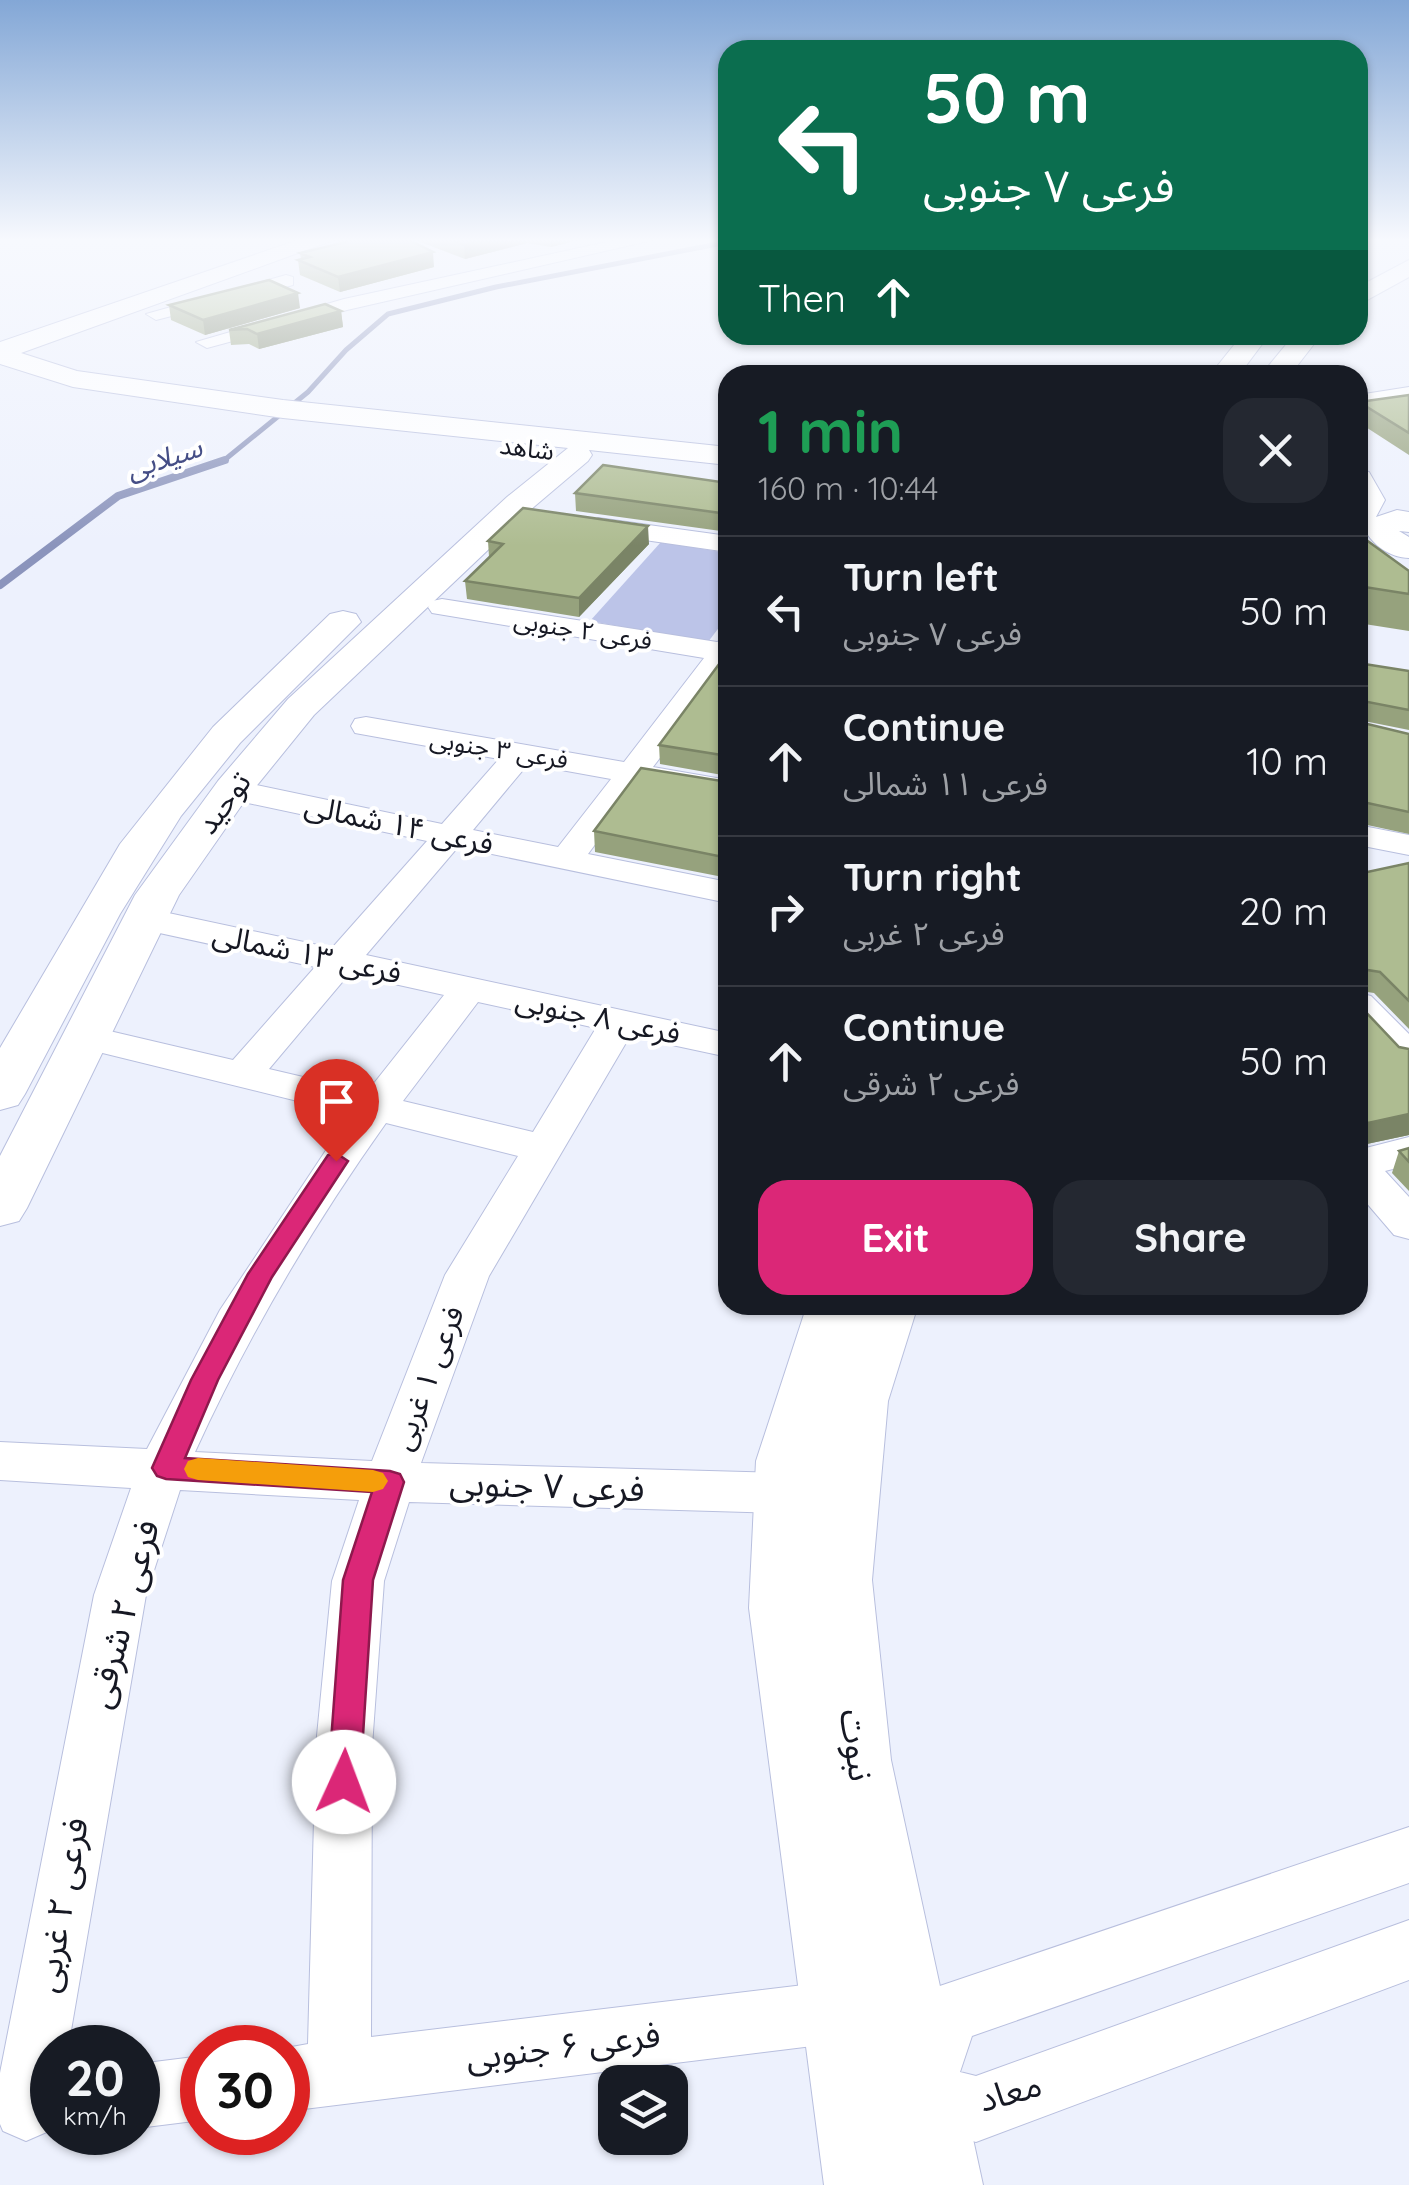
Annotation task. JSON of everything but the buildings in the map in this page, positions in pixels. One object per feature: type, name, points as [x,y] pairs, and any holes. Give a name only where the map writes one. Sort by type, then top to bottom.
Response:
[{"type":"main road","points":[[0,350],[25,342]]},
{"type":"main road","points":[[42,342],[34,353],[64,377]]},
{"type":"main road","points":[[1232,365],[1248,345]]},
{"type":"main road","points":[[0,350],[64,377],[207,403]]},
{"type":"main road","points":[[0,368],[52,384],[331,418],[446,438],[544,462],[644,464],[718,474]]},
{"type":"main road","name":"شاهد","points":[[331,418],[718,455]]},
{"type":"main road","name":"توحید","points":[[0,1208],[16,1142],[84,1038],[156,896],[232,790],[301,708],[518,504],[544,462]]},
{"type":"main road","name":"توحید","points":[[0,1094],[77,946],[166,808],[275,683],[544,462]]},
{"type":"main road","points":[[1368,505],[1408,534]]},
{"type":"main road","points":[[1368,542],[1408,534]]},
{"type":"main road","name":"نبوت","points":[[832,1315],[787,1461],[782,1608],[866,2185]]},
{"type":"main road","name":"نبوت","points":[[887,1315],[858,1400],[839,1580],[856,1760],[941,2185]]},
{"type":"street","points":[[1368,401],[1405,397]]},
{"type":"street","points":[[576,523],[718,543]]},
{"type":"street","name":"فرعی ۲ جنوبی","points":[[442,607],[718,650]]},
{"type":"street","points":[[565,861],[718,661]]},
{"type":"street","name":"فرعی ۳ جنوبی","points":[[366,726],[718,788]]},
{"type":"street","points":[[243,1074],[522,752]]},
{"type":"street","name":"فرعی ۱۴ شمالی","points":[[232,790],[718,891]]},
{"type":"street","points":[[1368,837],[1409,845]]},
{"type":"street","name":"فرعی ۱۳ شمالی","points":[[145,919],[469,989]]},
{"type":"street","points":[[166,1468],[205,1380],[261,1274],[373,1106],[469,989]]},
{"type":"street","name":"فرعی ۸ جنوبی","points":[[469,989],[718,1042]]},
{"type":"street","points":[[1368,1014],[1409,1057]]},
{"type":"street","points":[[84,1038],[543,1148],[620,1022]]},
{"type":"street","name":"فرعی ۱ غربی","points":[[313,2076],[358,1580],[417,1399],[468,1275],[543,1148]]},
{"type":"street","points":[[1368,1162],[1409,1150]]},
{"type":"street","points":[[1368,1177],[1409,1224]]},
{"type":"street","name":"فرعی ۷ جنوبی","points":[[0,1461],[390,1482],[785,1493]]},
{"type":"street","name":"فرعی ۲ شرقی","points":[[86,1762],[134,1545],[166,1468]]},
{"type":"street","name":"فرعی ۲ غربی","points":[[26,2108],[86,1762]]},
{"type":"street","points":[[853,2108],[922,2093],[947,2013],[1409,1854]]},
{"type":"street","name":"معاد","points":[[922,2093],[976,2108],[1409,1950]]},
{"type":"street","name":"فرعی ۶ جنوبی","points":[[313,2076],[838,2012]]},
{"type":"shaded area","points":[[661,542],[718,552],[718,629],[708,642],[590,621]]},
{"type":"waterway","name":"سیلابی","points":[[224,460],[308,392],[355,342]]},
{"type":"waterway","name":"سیلابی","points":[[0,585],[118,496],[224,460]]},
{"type":"slow traffic","points":[[198,1469],[373,1481]]},
{"type":"route","points":[[336,1161],[261,1274],[205,1380],[166,1468],[390,1482],[358,1580],[344,1782]]}]
